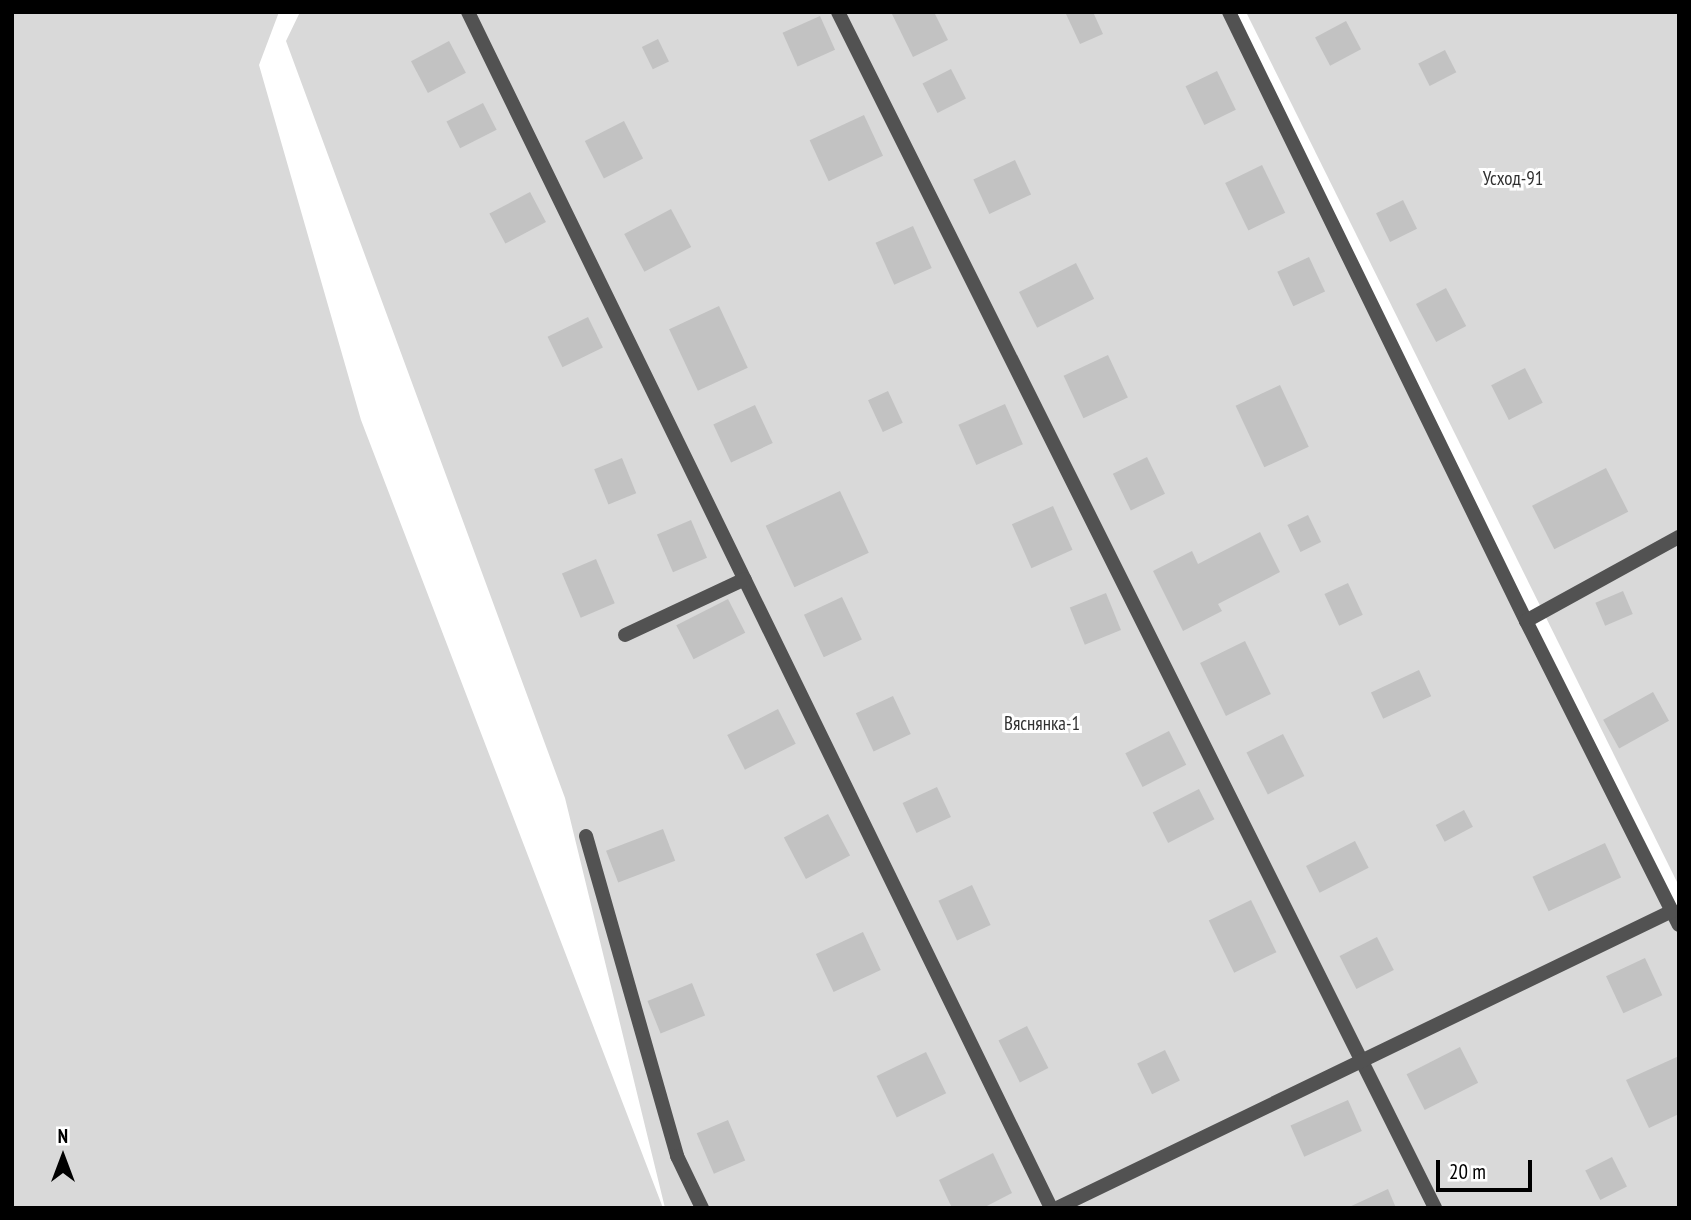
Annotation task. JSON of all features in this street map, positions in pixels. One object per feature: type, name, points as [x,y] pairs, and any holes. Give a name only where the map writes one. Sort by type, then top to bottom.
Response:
[{"type":"lane","points":[[468,12],[1051,1208]]},
{"type":"lane","points":[[838,12],[1435,1208]]},
{"type":"lane","points":[[1229,12],[1525,621],[1679,925]]},
{"type":"lane","points":[[1525,621],[1679,537]]},
{"type":"lane","points":[[625,635],[745,579]]},
{"type":"lane","points":[[586,836],[677,1156],[702,1208]]},
{"type":"lane","points":[[1057,1208],[1362,1058],[1672,911]]},
{"type":"green space","points":[[12,12],[279,12],[259,65],[361,420],[663,1208],[12,1208]]},
{"type":"green space","name":"Вяснянка-1","points":[[300,12],[1225,12],[1679,927],[1679,1208],[665,1208],[565,798],[286,41]]},
{"type":"green space","name":"Усход-91","points":[[1246,12],[1679,12],[1679,886]]},
{"type":"building","points":[[891,12],[934,12],[948,40],[913,57]]},
{"type":"building","points":[[1093,12],[1103,34],[1080,44],[1066,14]]},
{"type":"building","points":[[820,16],[835,50],[798,66],[783,33]]},
{"type":"building","points":[[1346,21],[1361,49],[1330,66],[1315,37]]},
{"type":"building","points":[[658,39],[669,61],[653,69],[642,47]]},
{"type":"building","points":[[449,41],[466,73],[428,93],[411,61]]},
{"type":"building","points":[[1445,50],[1456,72],[1430,86],[1418,64]]},
{"type":"building","points":[[951,69],[966,98],[937,113],[922,84]]},
{"type":"building","points":[[1217,71],[1236,110],[1204,125],[1186,86]]},
{"type":"building","points":[[483,103],[497,130],[460,148],[446,122]]},
{"type":"building","points":[[864,115],[883,156],[829,181],[810,140]]},
{"type":"building","points":[[624,121],[643,158],[604,178],[585,141]]},
{"type":"building","points":[[1015,160],[1031,194],[989,214],[973,179]]},
{"type":"building","points":[[1262,165],[1285,213],[1248,231],[1225,183]]},
{"type":"building","points":[[530,192],[546,222],[505,244],[489,214]]},
{"type":"building","points":[[1403,200],[1417,229],[1390,242],[1376,213]]},
{"type":"building","points":[[671,209],[691,247],[644,272],[624,234]]},
{"type":"building","points":[[913,226],[932,268],[894,285],[876,243]]},
{"type":"building","points":[[1309,257],[1325,291],[1293,306],[1277,272]]},
{"type":"building","points":[[1076,263],[1094,299],[1037,328],[1019,292]]},
{"type":"building","points":[[1446,288],[1466,326],[1436,342],[1416,304]]},
{"type":"building","points":[[719,306],[748,368],[698,391],[669,329]]},
{"type":"building","points":[[588,317],[603,348],[562,367],[548,337]]},
{"type":"building","points":[[1108,355],[1128,398],[1083,418],[1064,376]]},
{"type":"building","points":[[1525,368],[1543,403],[1509,420],[1491,385]]},
{"type":"building","points":[[1280,385],[1309,447],[1264,467],[1236,406]]},
{"type":"building","points":[[888,391],[903,423],[883,432],[868,400]]},
{"type":"building","points":[[1005,404],[1023,444],[976,465],[958,425]]},
{"type":"building","points":[[755,405],[773,443],[731,463],[713,424]]},
{"type":"building","points":[[1147,457],[1165,494],[1131,511],[1113,474]]},
{"type":"building","points":[[622,458],[636,493],[608,504],[594,469]]},
{"type":"building","points":[[1606,468],[1628,512],[1554,549],[1532,506]]},
{"type":"building","points":[[840,491],[869,553],[794,587],[766,526]]},
{"type":"building","points":[[1053,506],[1073,550],[1031,568],[1012,524]]},
{"type":"building","points":[[1308,515],[1321,542],[1300,552],[1287,525]]},
{"type":"building","points":[[691,520],[707,558],[673,572],[657,534]]},
{"type":"building","points":[[1260,532],[1280,572],[1218,604],[1222,611],[1183,631],[1153,571],[1192,551],[1198,564]]},
{"type":"building","points":[[596,559],[615,603],[581,618],[562,573]]},
{"type":"building","points":[[1348,583],[1363,615],[1339,626],[1324,594]]},
{"type":"building","points":[[1623,591],[1633,614],[1605,626],[1595,603]]},
{"type":"building","points":[[1106,593],[1121,630],[1085,645],[1070,608]]},
{"type":"building","points":[[842,597],[862,640],[824,657],[804,615]]},
{"type":"building","points":[[728,599],[745,633],[694,659],[676,625]]},
{"type":"building","points":[[1245,641],[1271,694],[1226,716],[1200,663]]},
{"type":"building","points":[[1419,670],[1431,696],[1383,719],[1371,692]]},
{"type":"building","points":[[1653,692],[1669,721],[1619,748],[1603,720]]},
{"type":"building","points":[[893,696],[911,734],[874,751],[856,713]]},
{"type":"building","points":[[778,709],[796,744],[745,770],[727,735]]},
{"type":"building","points":[[1169,731],[1186,765],[1143,787],[1125,753]]},
{"type":"building","points":[[1283,734],[1304,776],[1268,794],[1246,753]]},
{"type":"building","points":[[937,787],[951,817],[917,833],[903,803]]},
{"type":"building","points":[[1199,789],[1214,819],[1168,843],[1153,813]]},
{"type":"building","points":[[1464,810],[1473,827],[1445,842],[1436,825]]},
{"type":"building","points":[[828,814],[850,855],[806,879],[784,837]]},
{"type":"building","points":[[663,829],[675,861],[618,883],[606,851]]},
{"type":"building","points":[[1355,841],[1369,868],[1320,893],[1306,866]]},
{"type":"building","points":[[1605,843],[1621,877],[1549,911],[1532,877]]},
{"type":"building","points":[[972,885],[991,925],[957,941],[938,901]]},
{"type":"building","points":[[1251,900],[1276,952],[1234,973],[1209,921]]},
{"type":"building","points":[[863,932],[881,970],[834,992],[816,954]]},
{"type":"building","points":[[1377,937],[1394,970],[1356,989],[1340,956]]},
{"type":"building","points":[[1645,958],[1662,995],[1623,1013],[1606,976]]},
{"type":"building","points":[[692,983],[705,1015],[661,1033],[647,1001]]},
{"type":"building","points":[[1027,1026],[1048,1068],[1020,1082],[998,1041]]},
{"type":"building","points":[[1460,1047],[1478,1083],[1425,1110],[1407,1074]]},
{"type":"building","points":[[1165,1050],[1180,1081],[1152,1094],[1137,1064]]},
{"type":"building","points":[[926,1052],[946,1093],[897,1117],[877,1076]]},
{"type":"building","points":[[1679,1056],[1679,1114],[1649,1128],[1626,1080]]},
{"type":"building","points":[[1348,1100],[1362,1131],[1304,1157],[1290,1126]]},
{"type":"building","points":[[728,1120],[745,1161],[714,1174],[697,1133]]},
{"type":"building","points":[[993,1153],[1012,1193],[983,1208],[952,1208],[939,1180]]},
{"type":"building","points":[[1612,1157],[1627,1186],[1600,1200],[1585,1171]]},
{"type":"building","points":[[1388,1189],[1396,1208],[1347,1208]]}]
